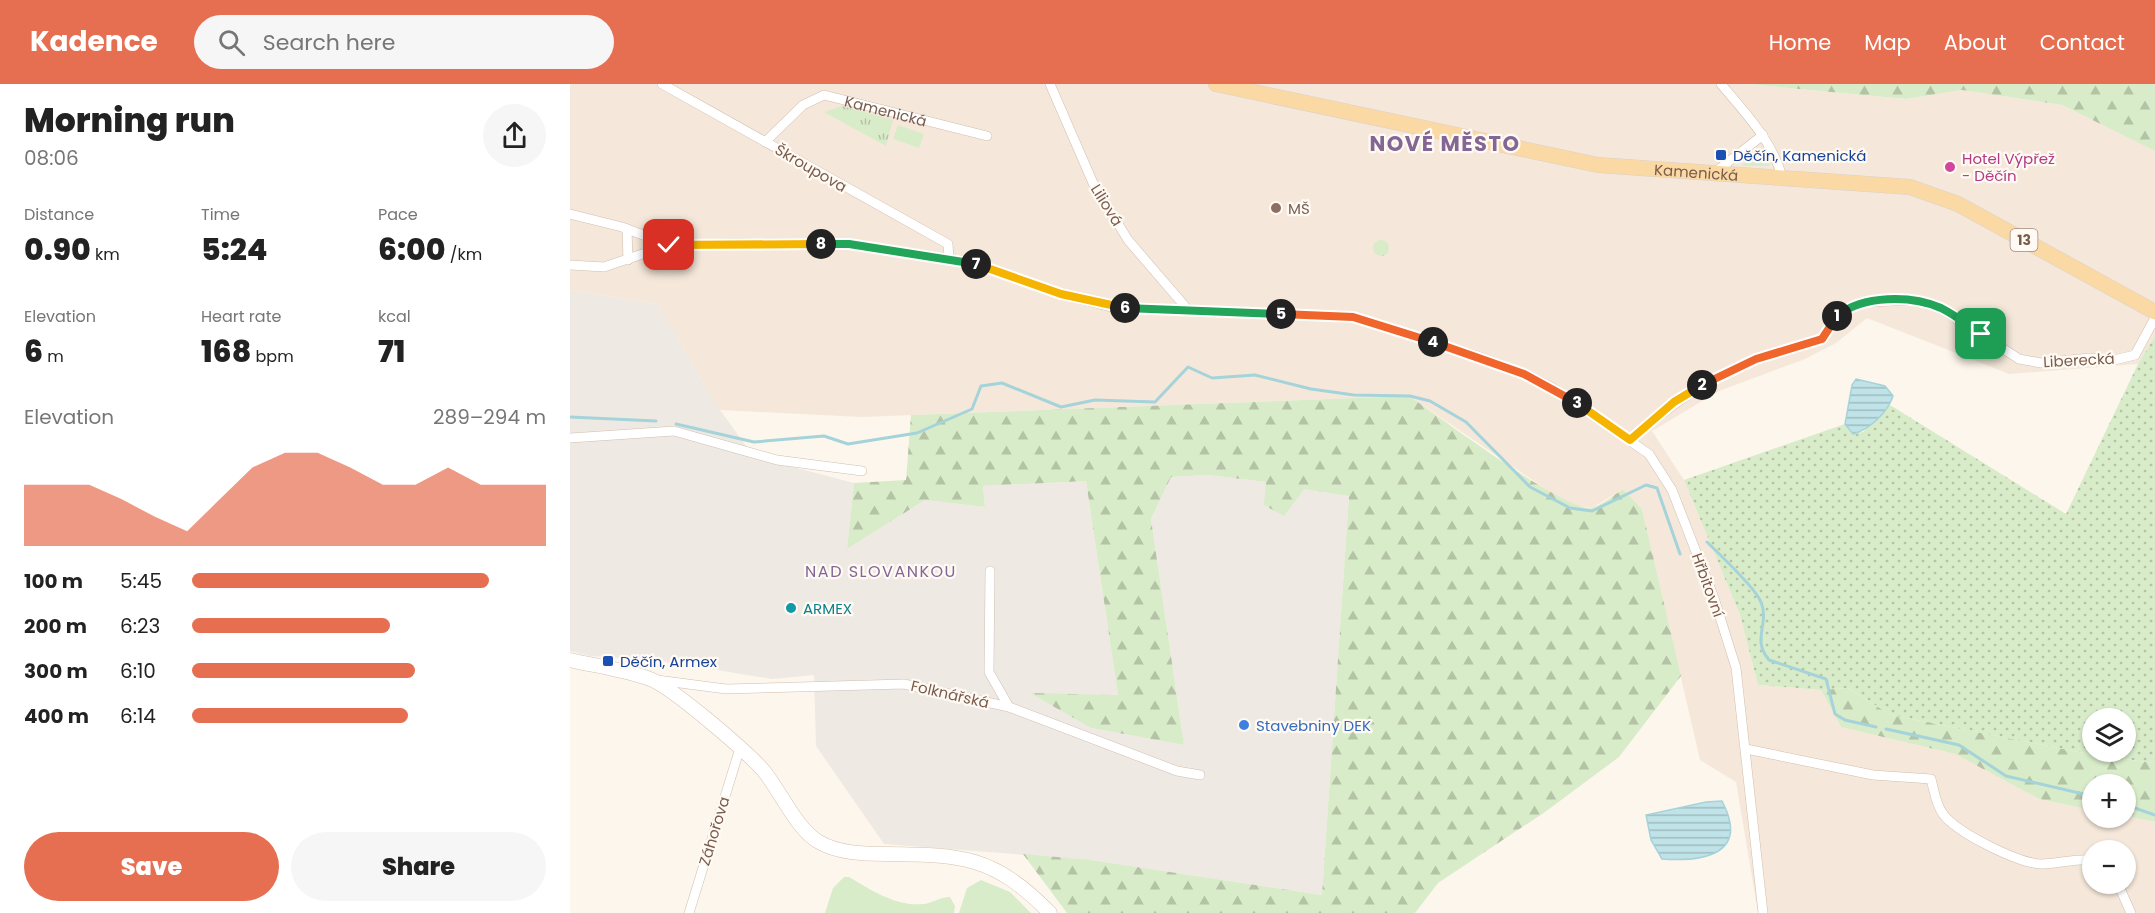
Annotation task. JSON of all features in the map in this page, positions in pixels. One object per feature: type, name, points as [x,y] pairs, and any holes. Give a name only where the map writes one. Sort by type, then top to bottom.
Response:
[{"type":"main road","name":"Kamenická","points":[[1216,84],[1598,165],[1910,187],[1942,196],[2155,312]]},
{"type":"street","name":"Škroupova","points":[[662,84],[948,244],[949,259]]},
{"type":"street","name":"Liliová","points":[[1050,84],[1093,183],[1128,240],[1189,311]]},
{"type":"street","points":[[1721,84],[1763,135],[1778,163],[1782,177]]},
{"type":"street","name":"Kamenická","points":[[765,142],[803,105],[824,95],[987,136]]},
{"type":"street","points":[[1713,174],[1763,135]]},
{"type":"street","points":[[570,214],[627,229],[669,245]]},
{"type":"street","points":[[627,229],[628,260]]},
{"type":"street","points":[[570,265],[604,267],[669,245],[849,244],[970,262],[1061,294],[1111,307],[1353,317],[1524,374],[1580,405],[1630,440]]},
{"type":"street","name":"Liberecká","points":[[1630,440],[1674,402],[1715,378],[1756,359],[1822,339],[1836,318],[1846,309],[1869,302],[1918,300],[1942,309],[2019,359],[2041,363],[2090,358],[2114,360],[2135,355],[2155,318]]},
{"type":"street","points":[[570,438],[674,431],[777,460],[862,471]]},
{"type":"street","name":"Hřbitovní","points":[[1630,440],[1649,454],[1672,490],[1714,598],[1736,668],[1763,913]]},
{"type":"street","points":[[990,572],[989,672],[1009,707]]},
{"type":"street","name":"Folknářská","points":[[570,660],[652,679],[726,689],[904,684],[1009,707],[1177,771],[1200,775]]},
{"type":"street","name":"Folknářská","points":[[652,679],[740,748],[763,770],[799,822],[818,842],[847,852],[948,855],[977,861],[1010,878],[1050,913]]},
{"type":"street","name":"Záhořova","points":[[689,913],[740,748]]},
{"type":"street","points":[[1746,749],[1873,775],[1931,779],[1941,812],[1951,824],[1974,837],[2023,861],[2041,864],[2082,861]]},
{"type":"street","points":[[2122,894],[2131,913]]},
{"type":"shaded area","points":[[570,84],[1747,84],[1906,99],[1962,90],[2062,105],[2155,151],[2155,336],[2138,364],[2009,374],[1867,318],[1836,343],[1805,359],[1719,391],[1652,431],[1684,480],[1740,615],[1758,685],[1821,690],[1841,727],[1955,754],[2039,799],[2082,808],[2082,828],[2136,828],[2136,818],[2155,822],[2155,913],[1758,913],[1736,782],[1700,760],[1642,509],[1623,489],[1592,508],[1575,506],[1550,492],[1409,396],[861,417],[720,410],[657,304],[570,290]]},
{"type":"shaded area","name":"ARMEX","points":[[570,290],[657,304],[720,410],[754,457],[854,483],[847,549],[925,500],[985,507],[983,486],[1086,481],[1118,695],[1032,694],[1091,728],[1184,745],[1151,519],[1171,477],[1208,475],[1349,496],[1322,895],[1091,860],[884,844],[816,746],[814,675],[772,679],[656,660],[590,656],[570,651]]},
{"type":"green space","points":[[1747,84],[2155,84],[2155,151],[2062,105],[1962,90],[1906,99]]},
{"type":"green space","points":[[842,106],[893,120],[886,146],[824,112]]},
{"type":"green space","points":[[898,125],[924,134],[919,148],[893,139]]},
{"type":"green space","points":[[1761,148],[1768,149],[1771,160],[1769,166],[1741,166]]},
{"type":"green space","points":[[1381,240],[1389,248],[1381,256],[1373,248]]},
{"type":"green space","points":[[2155,336],[2155,763],[2136,761],[2136,708],[2082,708],[2082,753],[1891,715],[1848,688],[1821,690],[1758,685],[1740,615],[1684,480],[1845,424],[1853,434],[1863,432],[1890,405],[2066,514],[2138,364]]},
{"type":"green space","points":[[1409,396],[1530,480],[1578,505],[1592,508],[1623,489],[1642,509],[1681,676],[1619,757],[1545,812],[1438,883],[1415,913],[1067,913],[1023,854],[1091,860],[1322,895],[1349,496],[1304,489],[1284,516],[1264,505],[1266,482],[1208,475],[1171,477],[1151,519],[1184,745],[1091,728],[1030,693],[1118,695],[1086,481],[983,486],[985,507],[925,500],[847,549],[854,483],[906,480],[911,415]]},
{"type":"green space","points":[[1848,688],[1891,715],[2082,753],[2082,762],[2136,761],[2155,763],[2155,822],[2136,818],[2136,774],[2082,774],[2082,808],[2039,799],[1955,754],[1841,727],[1821,690]]},
{"type":"green space","points":[[844,877],[849,877],[884,896],[904,903],[924,904],[950,897],[955,906],[954,913],[825,913],[833,888]]},
{"type":"green space","points":[[981,880],[1010,892],[1031,913],[959,913],[967,888]]},
{"type":"water","points":[[1856,379],[1885,386],[1893,396],[1877,420],[1853,434],[1845,424],[1852,385]]},
{"type":"water","points":[[1722,801],[1729,819],[1730,833],[1726,843],[1718,851],[1693,859],[1662,859],[1651,840],[1646,815],[1706,802]]},
{"type":"waterway","points":[[676,424],[754,442],[824,436],[848,444],[917,433],[972,409],[981,386],[1002,383],[1061,407],[1095,400],[1155,402],[1188,367],[1212,378],[1255,375],[1311,389],[1354,395],[1410,396],[1430,401],[1466,422],[1530,487],[1570,508],[1592,511],[1646,485],[1657,488],[1680,554]]},
{"type":"waterway","points":[[570,417],[656,421]]},
{"type":"waterway","points":[[1707,542],[1745,580],[1761,602],[1764,617],[1761,645],[1769,660],[1826,679],[1835,714],[1845,720],[1876,727]]},
{"type":"waterway","points":[[1886,729],[1959,745],[2006,776],[2082,794]]},
{"type":"waterway","points":[[2136,808],[2155,815]]},
{"type":"place","name":"Děčín, Kamenická","points":[[1721,155]]},
{"type":"place","name":"Hotel Výpřež - Děčín","points":[[1950,167]]},
{"type":"place","name":"MŠ","points":[[1276,208]]},
{"type":"place","name":"ARMEX","points":[[791,608]]},
{"type":"place","name":"Děčín, Armex","points":[[608,661]]},
{"type":"place","name":"Stavebniny DEK","points":[[1244,725]]},
{"type":"district","name":"NOVÉ MĚSTO","points":[[1445,143]]},
{"type":"district","name":"NAD SLOVANKOU","points":[[881,571]]},
{"type":"route","points":[[669,245],[849,244],[970,262],[1061,294],[1111,307],[1353,317],[1477,356],[1524,374],[1580,405],[1630,440],[1674,402],[1715,378],[1756,359],[1806,346],[1822,339],[1836,318],[1846,309],[1869,302],[1918,300],[1942,309],[1981,334]]}]
